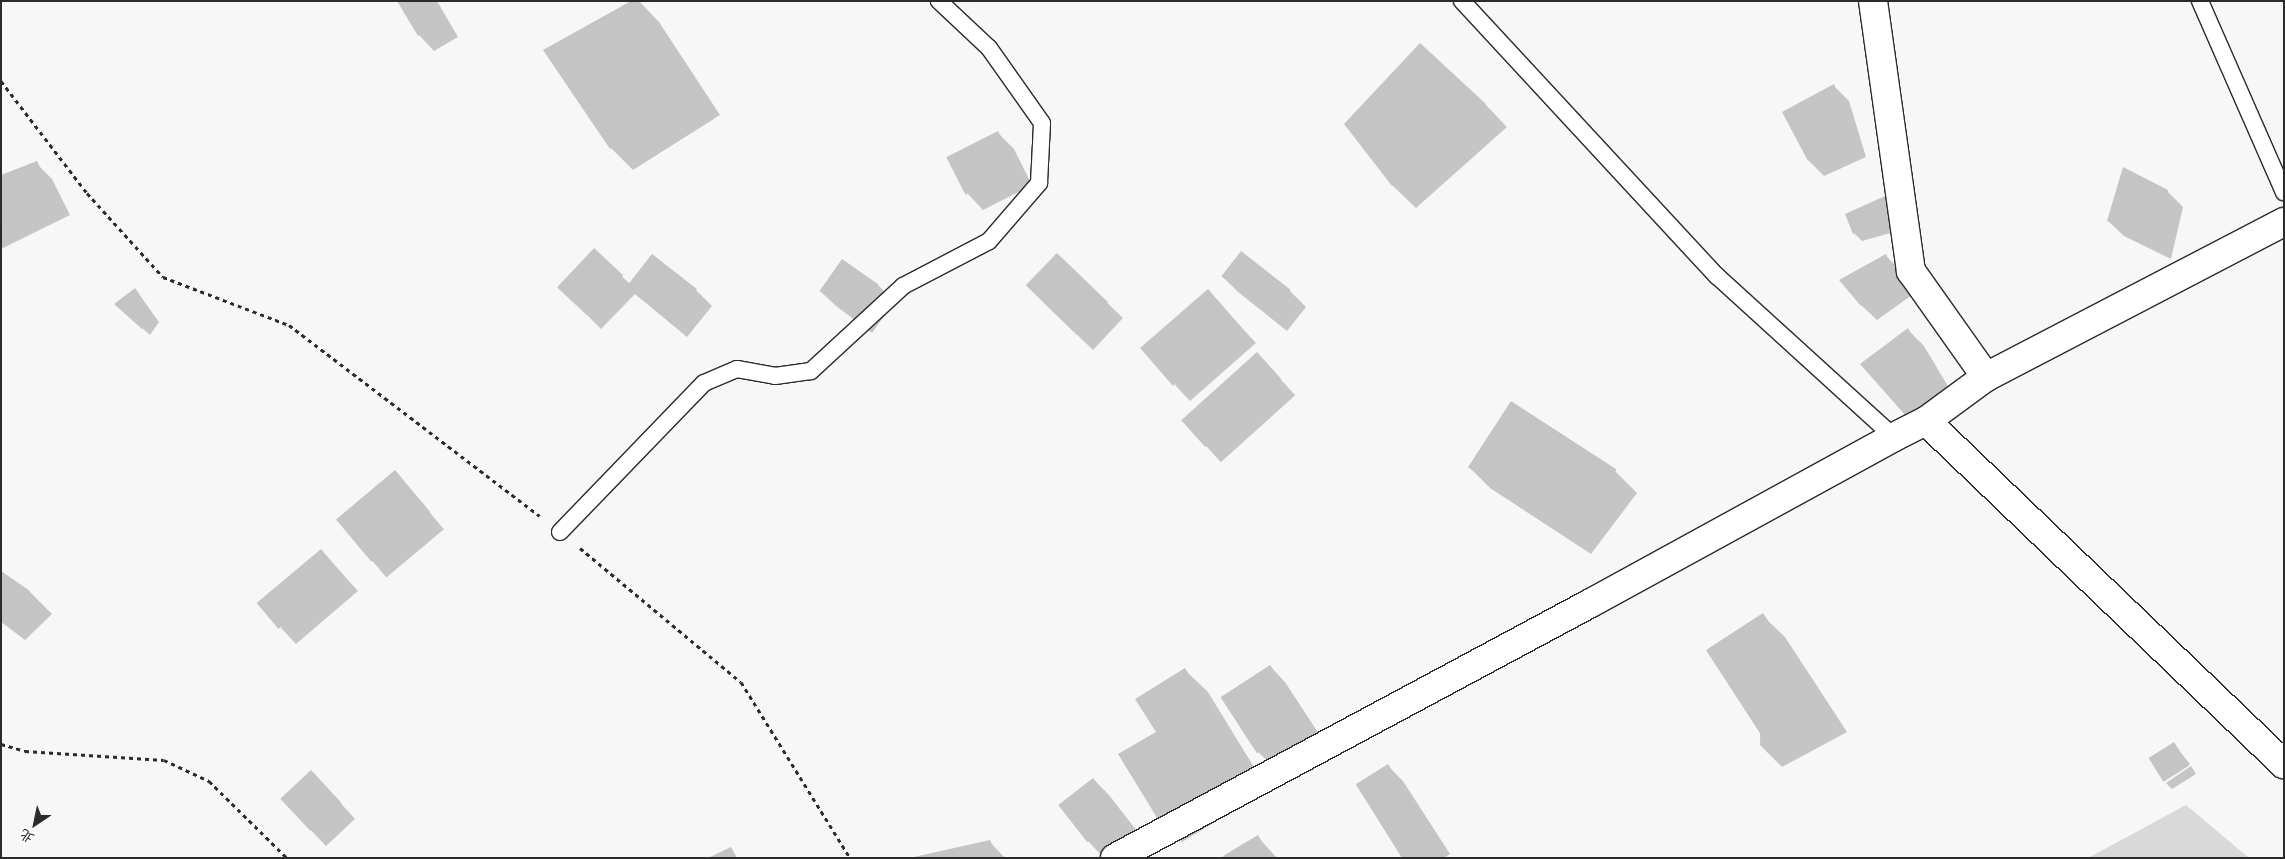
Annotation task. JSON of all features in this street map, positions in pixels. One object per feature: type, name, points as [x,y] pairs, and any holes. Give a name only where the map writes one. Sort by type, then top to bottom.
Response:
[{"type":"street","points":[[1873,1],[1911,271],[1986,377]]},
{"type":"street","points":[[1116,858],[1581,609],[1894,436],[1926,421],[1986,377],[2284,222]]},
{"type":"street","points":[[1926,421],[2284,764]]},
{"type":"lane","points":[[560,532],[704,384],[737,369],[775,376],[811,371],[903,286],[989,241],[1039,183],[1042,123],[989,48],[939,1]]},
{"type":"lane","points":[[1462,1],[1717,276],[1894,436]]},
{"type":"lane","points":[[2200,1],[2284,192]]},
{"type":"path","points":[[1,81],[87,193],[163,277],[289,325],[560,532],[741,682],[850,858]]},
{"type":"path","points":[[1,744],[25,751],[164,760],[209,781],[287,858]]},
{"type":"shaded area","points":[[2186,805],[2249,858],[2088,858]]},
{"type":"building","points":[[397,1],[432,1],[443,21],[418,36]]},
{"type":"building","points":[[631,1],[639,1],[699,92],[610,149],[543,50]]},
{"type":"building","points":[[1420,43],[1486,104],[1392,186],[1344,124]]},
{"type":"building","points":[[1834,84],[1851,141],[1808,161],[1782,112]]},
{"type":"building","points":[[998,131],[1017,168],[965,195],[946,157]]},
{"type":"building","points":[[37,161],[55,199],[1,226],[1,175]]},
{"type":"building","points":[[2123,167],[2168,190],[2156,245],[2107,221]]},
{"type":"building","points":[[1885,196],[1894,223],[1853,234],[1845,214]]},
{"type":"building","points":[[594,248],[623,275],[586,315],[557,287]]},
{"type":"building","points":[[1241,251],[1291,290],[1271,315],[1221,276]]},
{"type":"building","points":[[1057,253],[1108,302],[1077,335],[1026,285]]},
{"type":"building","points":[[652,254],[697,289],[671,322],[626,287]]},
{"type":"building","points":[[1886,254],[1897,279],[1861,306],[1839,280]]},
{"type":"building","points":[[842,259],[879,285],[856,317],[820,291]]},
{"type":"building","points":[[135,288],[152,313],[142,329],[114,304]]},
{"type":"building","points":[[1208,289],[1241,327],[1173,386],[1140,348]]},
{"type":"building","points":[[1908,328],[1943,387],[1906,416],[1860,364]]},
{"type":"building","points":[[1257,352],[1281,379],[1205,447],[1181,420]]},
{"type":"building","points":[[1511,401],[1617,470],[1574,536],[1468,467]]},
{"type":"building","points":[[395,470],[430,512],[371,562],[336,519]]},
{"type":"building","points":[[321,549],[343,575],[279,629],[257,603]]},
{"type":"building","points":[[1,571],[30,591],[1,619]]},
{"type":"building","points":[[1763,613],[1825,709],[1768,746],[1706,650]]},
{"type":"building","points":[[1270,665],[1306,721],[1257,753],[1221,697]]},
{"type":"building","points":[[1185,668],[1246,767],[1159,821],[1118,754],[1156,732],[1135,699]]},
{"type":"building","points":[[2174,742],[2189,766],[2163,782],[2149,758]]},
{"type":"building","points":[[1388,764],[1435,839],[1402,858],[1356,784]]},
{"type":"building","points":[[311,770],[341,802],[310,831],[280,799]]},
{"type":"building","points":[[1093,778],[1122,815],[1087,842],[1058,805]]},
{"type":"building","points":[[1258,835],[1271,858],[1224,858],[1223,856]]},
{"type":"building","points":[[990,840],[998,858],[914,858],[914,857]]},
{"type":"building","points":[[731,847],[737,858],[708,858]]}]
